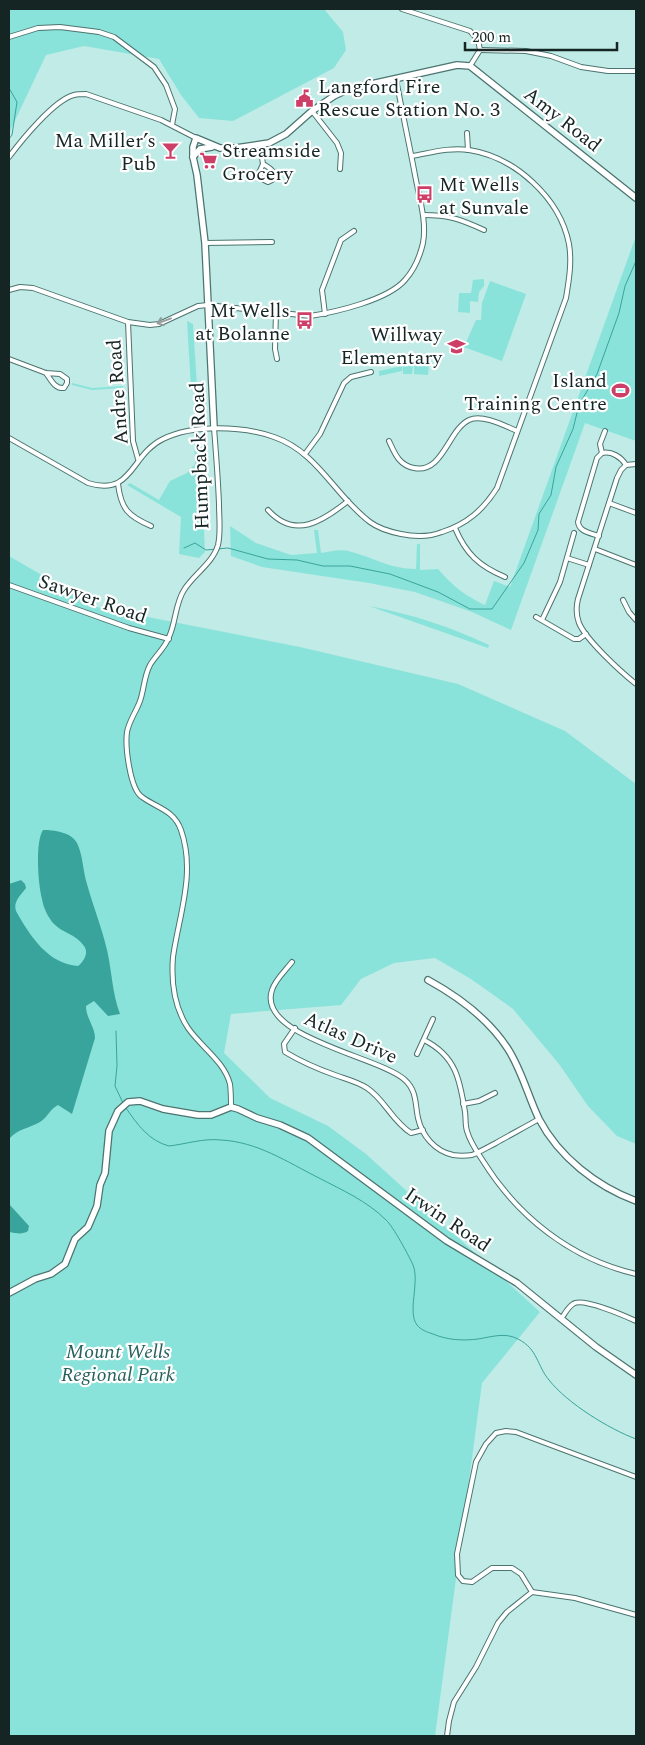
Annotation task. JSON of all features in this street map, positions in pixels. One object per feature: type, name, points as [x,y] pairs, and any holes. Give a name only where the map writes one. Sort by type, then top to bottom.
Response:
[{"type":"street","points":[[193,156],[200,148],[228,148],[268,143],[286,134],[312,111],[334,96],[353,88],[457,65],[470,66],[480,50],[478,40],[470,31],[402,9]]},
{"type":"street","points":[[9,37],[38,28],[60,27],[100,32],[114,38],[154,67],[166,85],[175,109],[172,125]]},
{"type":"street","points":[[480,50],[526,51],[551,56],[581,67],[608,71],[636,71]]},
{"type":"street","name":"Amy Road","points":[[470,66],[636,198]]},
{"type":"street","points":[[9,290],[20,287],[33,288],[128,322],[150,326],[159,324],[198,306],[208,305],[310,316],[325,314],[358,305],[392,291],[405,281],[416,265],[423,242],[423,214],[396,79]]},
{"type":"street","points":[[9,157],[28,131],[62,102],[73,95],[86,94],[172,125],[214,147]]},
{"type":"street","points":[[312,111],[337,143],[341,153],[340,169]]},
{"type":"street","points":[[467,133],[468,150]]},
{"type":"street","name":"Humpback Road","points":[[196,138],[193,156],[205,243],[220,535],[217,547],[204,566],[190,580],[180,597],[168,639],[149,666],[140,703],[127,732],[127,750],[136,791],[140,796],[174,817],[181,830],[186,854],[187,882],[172,969],[174,992],[187,1027],[227,1075],[231,1091],[231,1107]]},
{"type":"street","points":[[260,144],[263,164],[260,169],[260,177],[268,182],[272,180],[273,173],[272,170],[263,164]]},
{"type":"street","points":[[9,438],[88,482],[98,486],[107,486],[118,484],[129,474],[138,459],[162,439],[190,431],[214,428],[247,430],[276,437],[305,454],[316,463],[348,501],[370,523],[390,532],[411,536],[434,535],[455,528],[473,517],[487,503],[497,488],[566,298],[570,271],[568,242],[556,210],[536,185],[519,171],[497,158],[468,150],[442,150],[412,156]]},
{"type":"street","points":[[423,214],[445,215],[458,218],[484,230]]},
{"type":"street","points":[[325,314],[322,290],[340,240],[354,231]]},
{"type":"street","points":[[205,243],[272,242]]},
{"type":"street","points":[[276,312],[275,349],[277,359]]},
{"type":"street","name":"Andre Road","points":[[128,322],[133,441],[138,459]]},
{"type":"street","points":[[9,359],[46,373],[64,376],[66,385],[64,388],[56,386],[46,373]]},
{"type":"street","points":[[305,454],[320,434],[344,382],[351,377],[371,372]]},
{"type":"street","points":[[389,441],[398,460],[406,466],[418,469],[430,466],[438,459],[461,426],[471,419],[484,419],[518,431]]},
{"type":"street","points":[[602,453],[600,444],[605,431]]},
{"type":"street","points":[[599,536],[582,530],[578,525],[597,458],[602,453],[609,453],[620,457],[626,465]]},
{"type":"street","points":[[636,464],[626,465],[619,473],[577,609],[578,622],[586,634],[610,661],[636,684]]},
{"type":"street","points":[[118,484],[120,500],[126,509],[136,520],[151,526]]},
{"type":"street","points":[[268,510],[276,519],[295,525],[312,524],[327,517],[348,501]]},
{"type":"street","points":[[609,503],[636,513]]},
{"type":"street","points":[[455,528],[462,545],[476,561],[488,570],[505,577]]},
{"type":"street","points":[[542,620],[560,582],[574,533]]},
{"type":"street","points":[[595,549],[636,565]]},
{"type":"street","points":[[568,558],[590,565]]},
{"type":"street","name":"Sawyer Road","points":[[9,585],[129,628],[168,639]]},
{"type":"street","points":[[623,600],[629,612],[636,620]]},
{"type":"street","points":[[536,617],[574,639],[586,634]]},
{"type":"street","name":"Atlas Drive","points":[[292,962],[275,983],[270,996],[276,1015],[324,1044],[383,1066],[408,1082],[415,1095],[418,1117],[423,1130],[432,1144],[447,1153],[465,1156],[478,1153],[539,1119]]},
{"type":"street","points":[[428,980],[466,1003],[502,1040],[518,1066],[539,1119],[555,1143],[586,1174],[611,1190],[636,1201]]},
{"type":"street","points":[[417,1054],[433,1019]]},
{"type":"street","points":[[295,1028],[284,1044],[285,1052],[326,1072],[362,1085],[379,1098],[403,1128],[411,1133],[423,1130]]},
{"type":"street","points":[[424,1040],[439,1049],[452,1064],[458,1078],[467,1132],[495,1180],[510,1199],[543,1229],[572,1249],[605,1265],[636,1274]]},
{"type":"street","points":[[463,1104],[479,1101],[494,1093]]},
{"type":"street","points":[[9,1293],[35,1279],[51,1274],[65,1264],[76,1239],[88,1227],[97,1206],[100,1185],[105,1173],[109,1131],[118,1112],[128,1102],[140,1101],[163,1110],[198,1115],[211,1115],[231,1107]]},
{"type":"street","name":"Irwin Road","points":[[231,1107],[280,1125],[308,1138],[447,1241],[517,1284],[596,1347],[636,1375]]},
{"type":"street","points":[[561,1320],[571,1305],[579,1302],[596,1306],[636,1321]]},
{"type":"street","points":[[532,1592],[521,1574],[512,1568],[492,1568],[472,1582],[463,1581],[458,1575],[457,1554],[476,1462],[486,1444],[496,1433],[516,1432],[636,1477]]},
{"type":"street","points":[[447,1736],[454,1702],[476,1667],[498,1623],[506,1612],[532,1592],[575,1598],[636,1615]]},
{"type":"green space","points":[[9,9],[324,9],[343,32],[346,50],[334,68],[233,121],[199,118],[181,95],[159,59],[84,46],[46,55],[9,133]]},
{"type":"green space","points":[[636,236],[636,441],[585,423],[511,630],[472,612],[415,592],[262,567],[231,556],[230,526],[256,543],[291,555],[317,553],[314,530],[318,530],[321,553],[338,550],[348,551],[398,567],[416,569],[417,544],[420,544],[420,570],[438,569],[459,590],[485,605],[494,581],[510,587]]},
{"type":"green space","points":[[484,279],[484,286],[479,292],[478,302],[470,301],[470,313],[458,312],[459,293],[471,293],[473,280]]},
{"type":"green space","points":[[490,281],[526,294],[502,361],[464,347],[476,320],[481,320],[482,303]]},
{"type":"green space","points":[[187,321],[193,324],[197,387],[191,387]]},
{"type":"green space","points":[[402,358],[408,358],[408,366],[413,366],[412,374],[403,374]]},
{"type":"green space","points":[[414,364],[429,364],[428,375],[414,374]]},
{"type":"green space","points":[[402,366],[402,371],[379,376],[379,371]]},
{"type":"green space","points":[[72,383],[92,388],[123,386],[123,388],[92,390],[72,385]]},
{"type":"green space","points":[[194,437],[200,442],[205,552],[199,558],[179,554],[181,517],[127,485],[130,483],[159,500],[170,481],[187,473],[195,464]]},
{"type":"green space","name":"Mount Wells Regional Park","points":[[9,556],[97,607],[300,647],[458,684],[565,731],[636,784],[636,1144],[617,1136],[588,1106],[559,1064],[513,1009],[471,979],[435,958],[394,963],[361,979],[341,1005],[231,1014],[224,1053],[270,1098],[328,1126],[366,1154],[540,1312],[482,1383],[435,1736],[9,1736]]},
{"type":"green space","points":[[369,606],[415,617],[445,627],[475,638],[489,645],[488,648]]},
{"type":"shaded area","points":[[43,830],[67,834],[77,843],[103,934],[115,998],[120,1014],[108,1016],[94,1001],[86,1006],[95,1038],[72,1114],[58,1105],[40,1122],[20,1131],[9,1139],[9,884],[21,880],[25,884],[26,888],[19,896],[15,908],[27,930],[41,947],[58,960],[78,966],[86,954],[81,942],[53,923],[43,905],[38,864],[40,836]]},
{"type":"shaded area","points":[[9,1204],[29,1226],[28,1231],[21,1233],[9,1232]]},
{"type":"waterway","points":[[9,88],[17,102],[12,135],[9,139]]},
{"type":"waterway","points":[[184,548],[195,543],[206,550],[228,548],[268,559],[297,560],[323,566],[350,566],[390,574],[438,592],[470,609],[492,609],[524,563],[538,530],[539,514],[551,495],[556,467],[573,429],[579,405],[597,374],[619,313],[625,286],[636,261]]},
{"type":"waterway","points":[[116,1031],[117,1066],[115,1086],[123,1103]]},
{"type":"waterway","points":[[126,1108],[144,1131],[162,1144],[169,1146],[202,1140],[215,1140],[247,1145],[284,1159],[363,1202],[389,1223],[413,1265],[415,1272],[413,1313],[419,1327],[424,1331],[455,1340],[472,1340],[503,1335],[518,1339],[530,1348],[545,1375],[566,1398],[601,1422],[636,1439]]},
{"type":"place","name":"Langford Fire Rescue Station No. 3","points":[[304,98]]},
{"type":"place","name":"Ma Miller’s Pub","points":[[170,151]]},
{"type":"place","name":"Streamside Grocery","points":[[208,161]]},
{"type":"place","name":"Mt Wells at Sunvale","points":[[425,195]]},
{"type":"place","name":"Mt Wells at Bolanne","points":[[304,321]]},
{"type":"place","name":"Willway Elementary","points":[[456,346]]},
{"type":"place","name":"Island Training Centre","points":[[621,391]]}]
